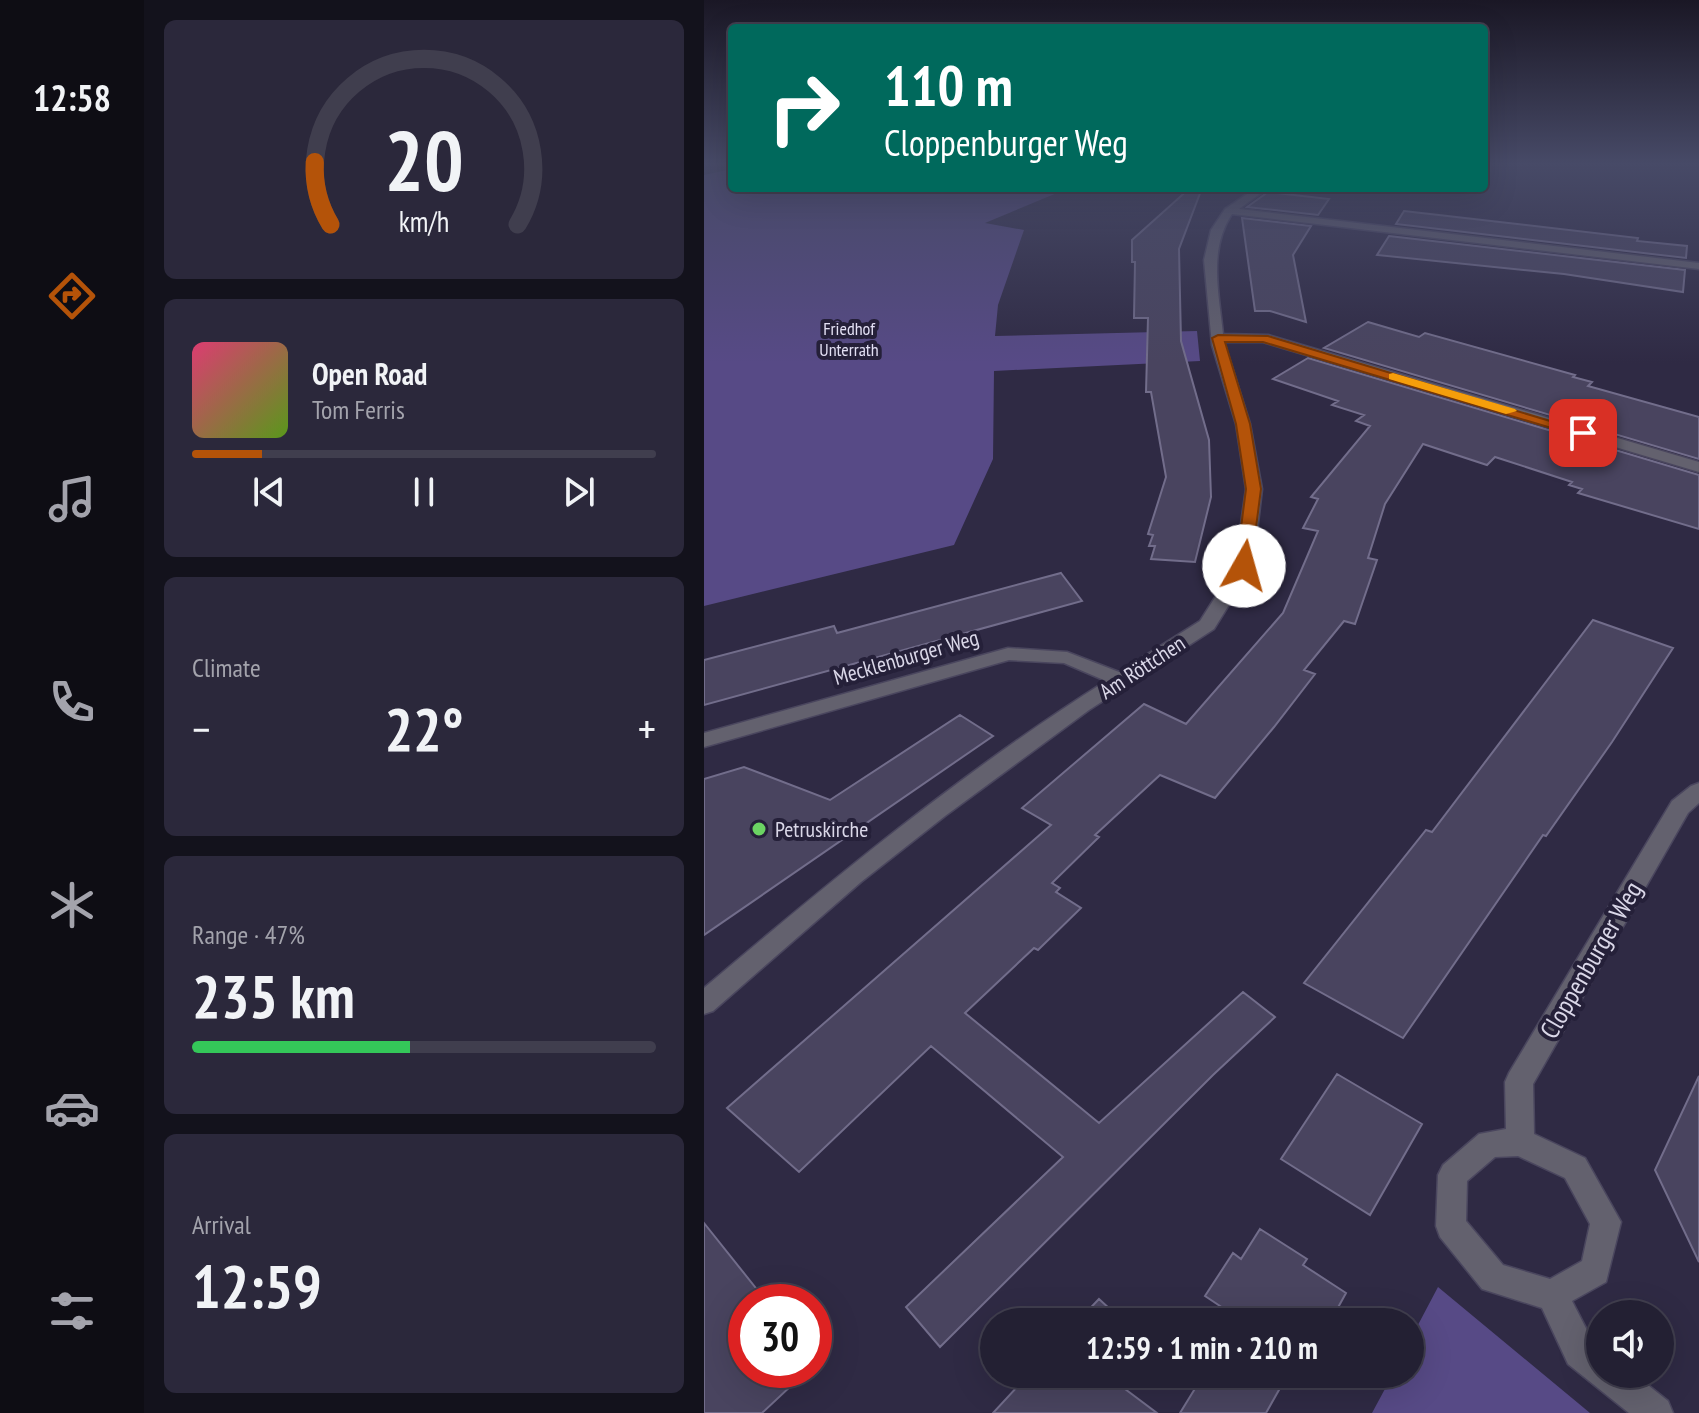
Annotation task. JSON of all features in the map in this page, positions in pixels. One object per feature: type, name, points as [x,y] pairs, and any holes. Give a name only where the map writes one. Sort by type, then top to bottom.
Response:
[{"type":"street","name":"Am Röttchen","points":[[704,1003],[853,876],[937,810],[1082,705],[1207,625],[1244,566],[1254,489],[1243,424],[1218,338],[1210,260],[1216,231]]},
{"type":"street","points":[[1399,231],[1699,266]]},
{"type":"street","points":[[1218,338],[1264,338],[1699,467]]},
{"type":"street","name":"Mecklenburger Weg","points":[[704,740],[1008,654],[1040,653],[1077,658],[1121,681]]},
{"type":"street","name":"Cloppenburger Weg","points":[[1520,1142],[1519,1082],[1680,807],[1699,791]]},
{"type":"street","points":[[1520,1142],[1575,1168],[1606,1222],[1595,1271],[1552,1295],[1493,1278],[1451,1226],[1453,1175],[1489,1144],[1520,1142]]},
{"type":"street","points":[[1552,1295],[1580,1352],[1586,1357]]},
{"type":"street","points":[[1625,1388],[1656,1413]]},
{"type":"green space","name":"Friedhof Unterrath","points":[[704,231],[1024,231],[998,305],[995,336],[1197,331],[1200,361],[994,371],[993,459],[954,545],[704,606]]},
{"type":"green space","points":[[1438,1287],[1590,1413],[1372,1413],[1385,1388],[1424,1388],[1424,1314]]},
{"type":"building","points":[[1142,231],[1186,231],[1179,249],[1181,341],[1209,440],[1211,497],[1195,562],[1151,559],[1155,546],[1149,546],[1153,535],[1148,534],[1166,477],[1151,392],[1146,392],[1148,318],[1134,318],[1135,262],[1132,262],[1132,240]]},
{"type":"building","points":[[1244,231],[1308,231],[1293,255],[1306,322],[1270,311],[1255,311]]},
{"type":"building","points":[[1455,231],[1577,231],[1638,238],[1637,241],[1687,246],[1686,258]]},
{"type":"building","points":[[1389,236],[1685,270],[1683,292],[1564,274],[1377,255]]},
{"type":"building","points":[[1368,322],[1419,337],[1425,333],[1575,375],[1573,377],[1592,382],[1588,386],[1699,417],[1699,459],[1324,348]]},
{"type":"building","points":[[1308,358],[1699,475],[1699,529],[1578,493],[1582,489],[1569,485],[1572,482],[1495,457],[1487,465],[1423,444],[1385,504],[1368,558],[1377,560],[1355,624],[1344,621],[1304,670],[1315,674],[1274,727],[1215,798],[1160,775],[1095,835],[1099,837],[1052,883],[1060,888],[1056,892],[1081,908],[965,1013],[1099,1123],[1243,992],[1275,1017],[940,1347],[906,1307],[1063,1157],[931,1046],[799,1172],[727,1108],[1051,825],[1022,808],[1144,704],[1186,724],[1283,613],[1318,531],[1303,528],[1318,499],[1311,497],[1370,426],[1356,421],[1364,415],[1332,405],[1338,401],[1273,379]]},
{"type":"building","points":[[1061,573],[1082,601],[704,705],[704,660],[834,626],[837,633]]},
{"type":"building","points":[[1593,620],[1673,648],[1612,742],[1546,836],[1543,835],[1403,1038],[1304,983],[1426,830],[1432,832]]},
{"type":"building","name":"Petruskirche","points":[[960,715],[993,736],[704,935],[704,779],[744,767],[830,800]]},
{"type":"building","points":[[1337,1074],[1422,1124],[1370,1215],[1281,1159]]},
{"type":"building","points":[[1699,1076],[1699,1262],[1655,1170]]},
{"type":"building","points":[[704,1223],[753,1284],[728,1284],[728,1388],[789,1388],[762,1413],[704,1413]]},
{"type":"building","points":[[1260,1229],[1307,1259],[1303,1265],[1346,1293],[1338,1308],[1223,1308],[1205,1296],[1233,1253],[1241,1259]]},
{"type":"building","points":[[1099,1299],[1109,1308],[1090,1308]]},
{"type":"building","points":[[1016,1388],[1124,1388],[1157,1413],[993,1413]]},
{"type":"building","points":[[1195,1388],[1280,1388],[1266,1413],[1180,1413]]},
{"type":"slow traffic","points":[[1393,377],[1511,411]]},
{"type":"place","name":"Petruskirche","points":[[759,829]]},
{"type":"route","points":[[1244,566],[1254,489],[1243,424],[1218,338],[1264,338],[1583,433]]}]
